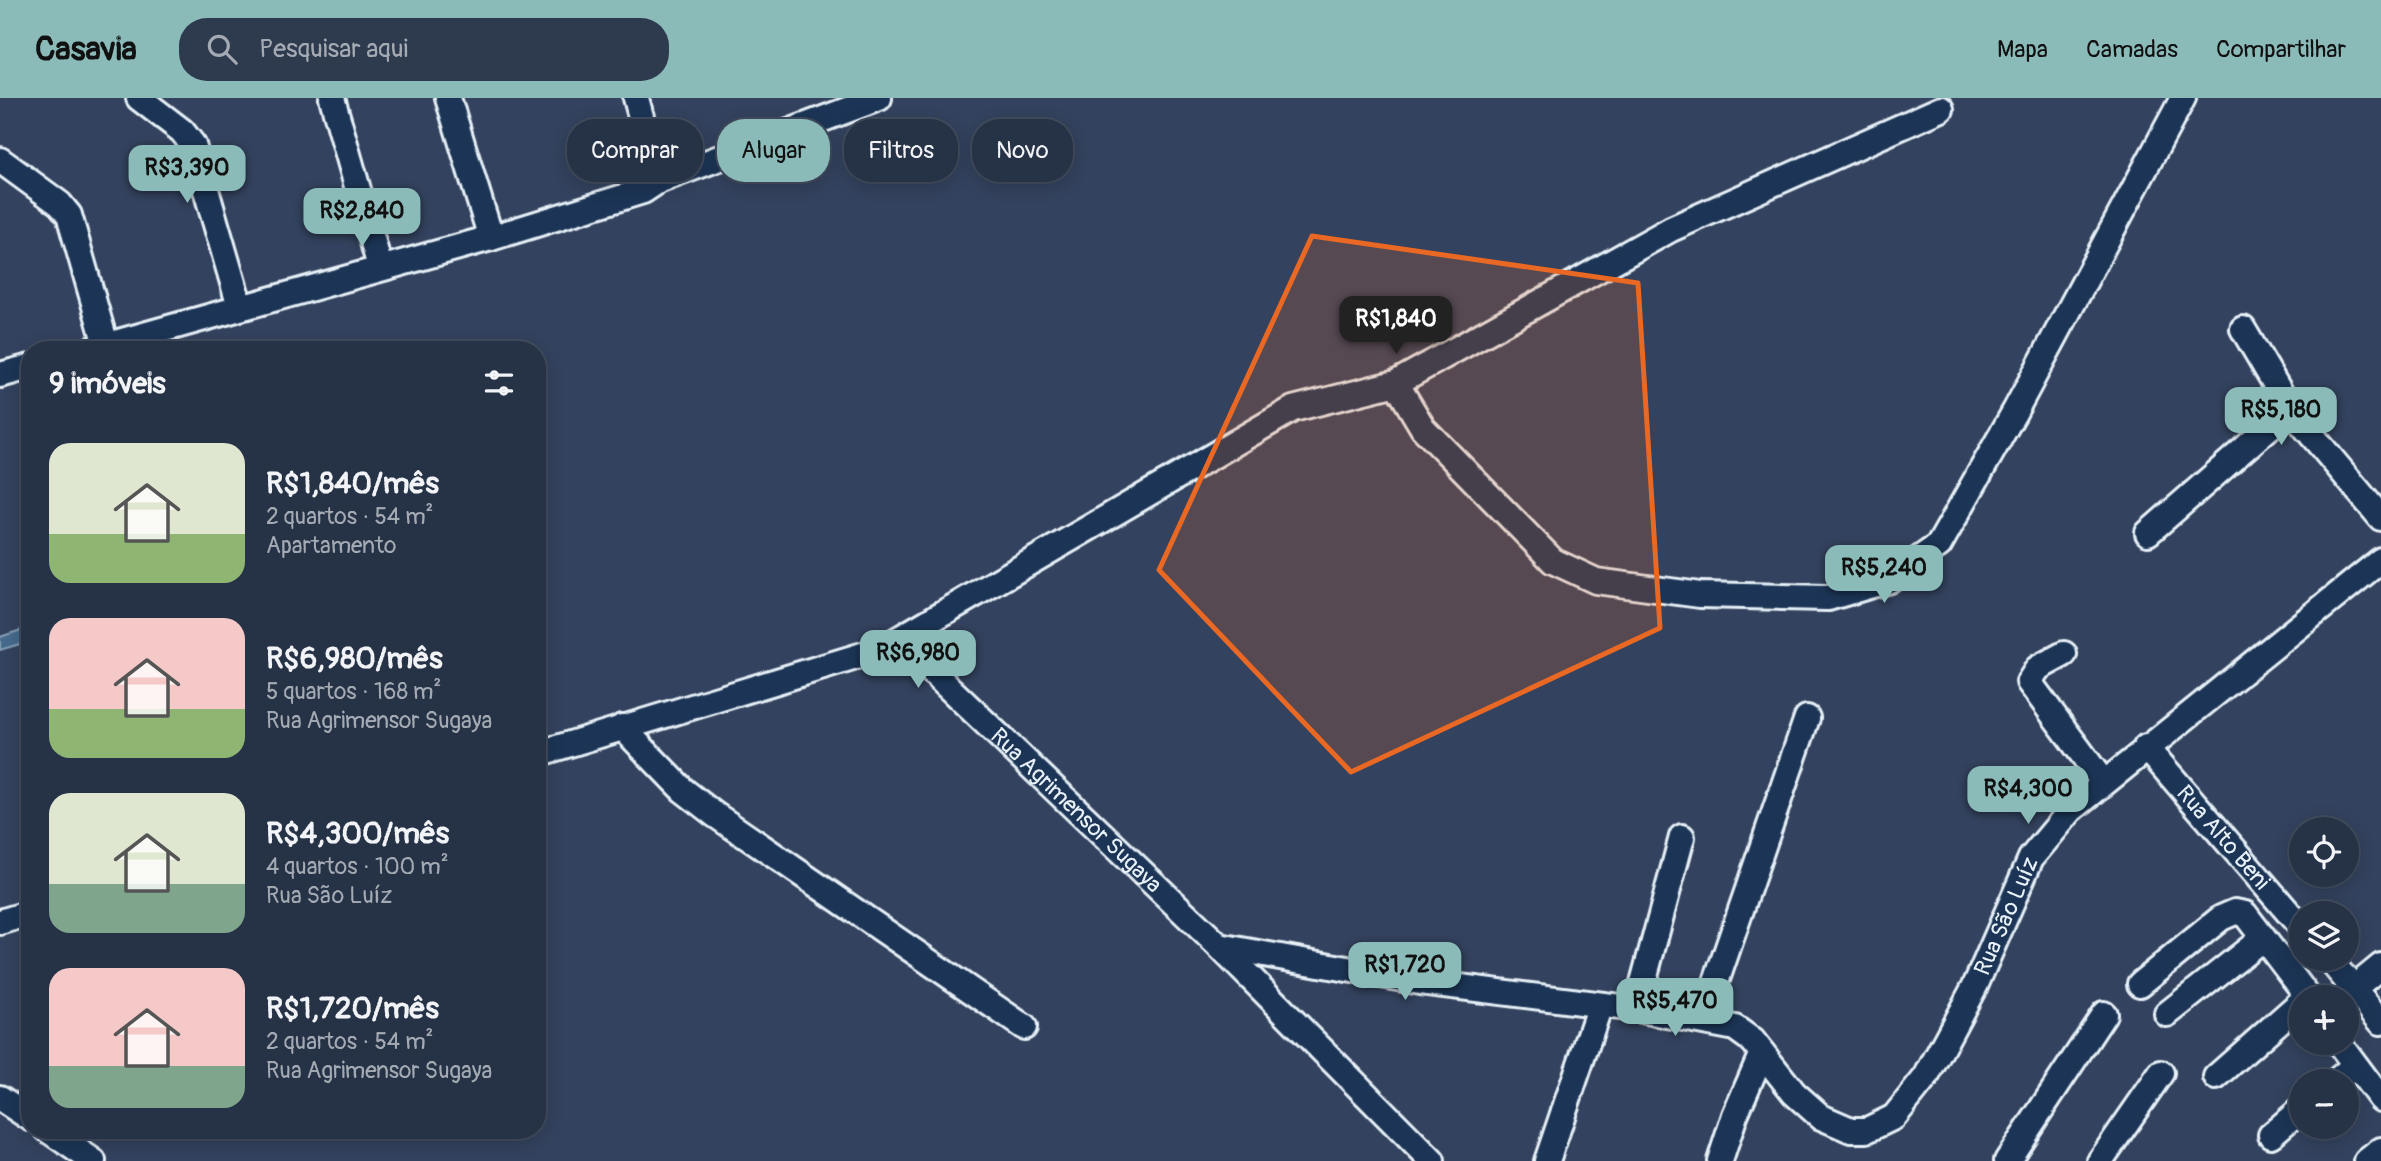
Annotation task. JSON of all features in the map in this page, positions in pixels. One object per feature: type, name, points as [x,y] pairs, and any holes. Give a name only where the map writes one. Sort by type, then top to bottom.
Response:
[{"type":"street","points":[[139,98],[182,131],[193,145],[240,307]]},
{"type":"street","points":[[332,98],[380,267]]},
{"type":"street","points":[[449,98],[491,238]]},
{"type":"street","points":[[636,98],[642,119]]},
{"type":"street","points":[[703,164],[879,98]]},
{"type":"street","points":[[1395,383],[1423,428],[1553,561],[1596,581],[1700,594],[1828,598],[1889,580],[1939,545],[2015,411],[2183,98]]},
{"type":"street","points":[[878,651],[1293,409],[1395,383],[1671,229],[1941,109]]},
{"type":"street","points":[[0,160],[60,204],[69,215],[96,341]]},
{"type":"street","points":[[122,341],[491,238],[643,191],[656,182]]},
{"type":"street","points":[[2243,329],[2290,409],[2381,518]]},
{"type":"street","points":[[0,376],[21,370]]},
{"type":"street","points":[[2148,533],[2290,409]]},
{"type":"street","name":"Rua São Luíz","points":[[1762,1053],[1794,1093],[1821,1117],[1858,1132],[1885,1124],[1894,1117],[1926,1077],[1948,1040],[2031,858],[2071,810],[2381,560]]},
{"type":"street","name":"Rua Agrimensor Sugaya","points":[[546,751],[878,651],[895,650],[925,665],[1219,946],[1432,1161]]},
{"type":"street","points":[[2064,654],[2038,668],[2029,682],[2103,782]]},
{"type":"street","points":[[1703,1020],[1807,718]]},
{"type":"street","points":[[622,727],[683,790],[714,814],[1024,1027]]},
{"type":"street","name":"Rua Alto Beni","points":[[2146,747],[2289,913]]},
{"type":"street","points":[[1636,1009],[1682,837]]},
{"type":"street","points":[[2140,984],[2221,918],[2235,912],[2245,914],[2297,985]]},
{"type":"street","points":[[2167,1014],[2263,938]]},
{"type":"street","points":[[1219,946],[1420,982],[1636,1009],[1735,1028],[1762,1053],[1735,1115],[1720,1161]]},
{"type":"street","points":[[2358,985],[2381,966]]},
{"type":"street","points":[[2359,1003],[2381,1023]]},
{"type":"street","points":[[1547,1161],[1600,1005]]},
{"type":"street","points":[[2216,1077],[2289,1013]]},
{"type":"street","points":[[2007,1161],[2104,1014]]},
{"type":"street","points":[[2100,1161],[2161,1073]]},
{"type":"street","points":[[2359,1084],[2381,1099]]},
{"type":"street","points":[[0,1098],[21,1112]]},
{"type":"street","points":[[2271,1135],[2289,1119]]},
{"type":"street","points":[[61,1139],[93,1161]]},
{"type":"street","points":[[2367,1161],[2381,1150]]},
{"type":"highlighted area","points":[[1312,236],[1638,283],[1660,628],[1351,772],[1159,570]]},
{"type":"water","points":[[21,630],[21,644],[0,650],[0,637]]}]
